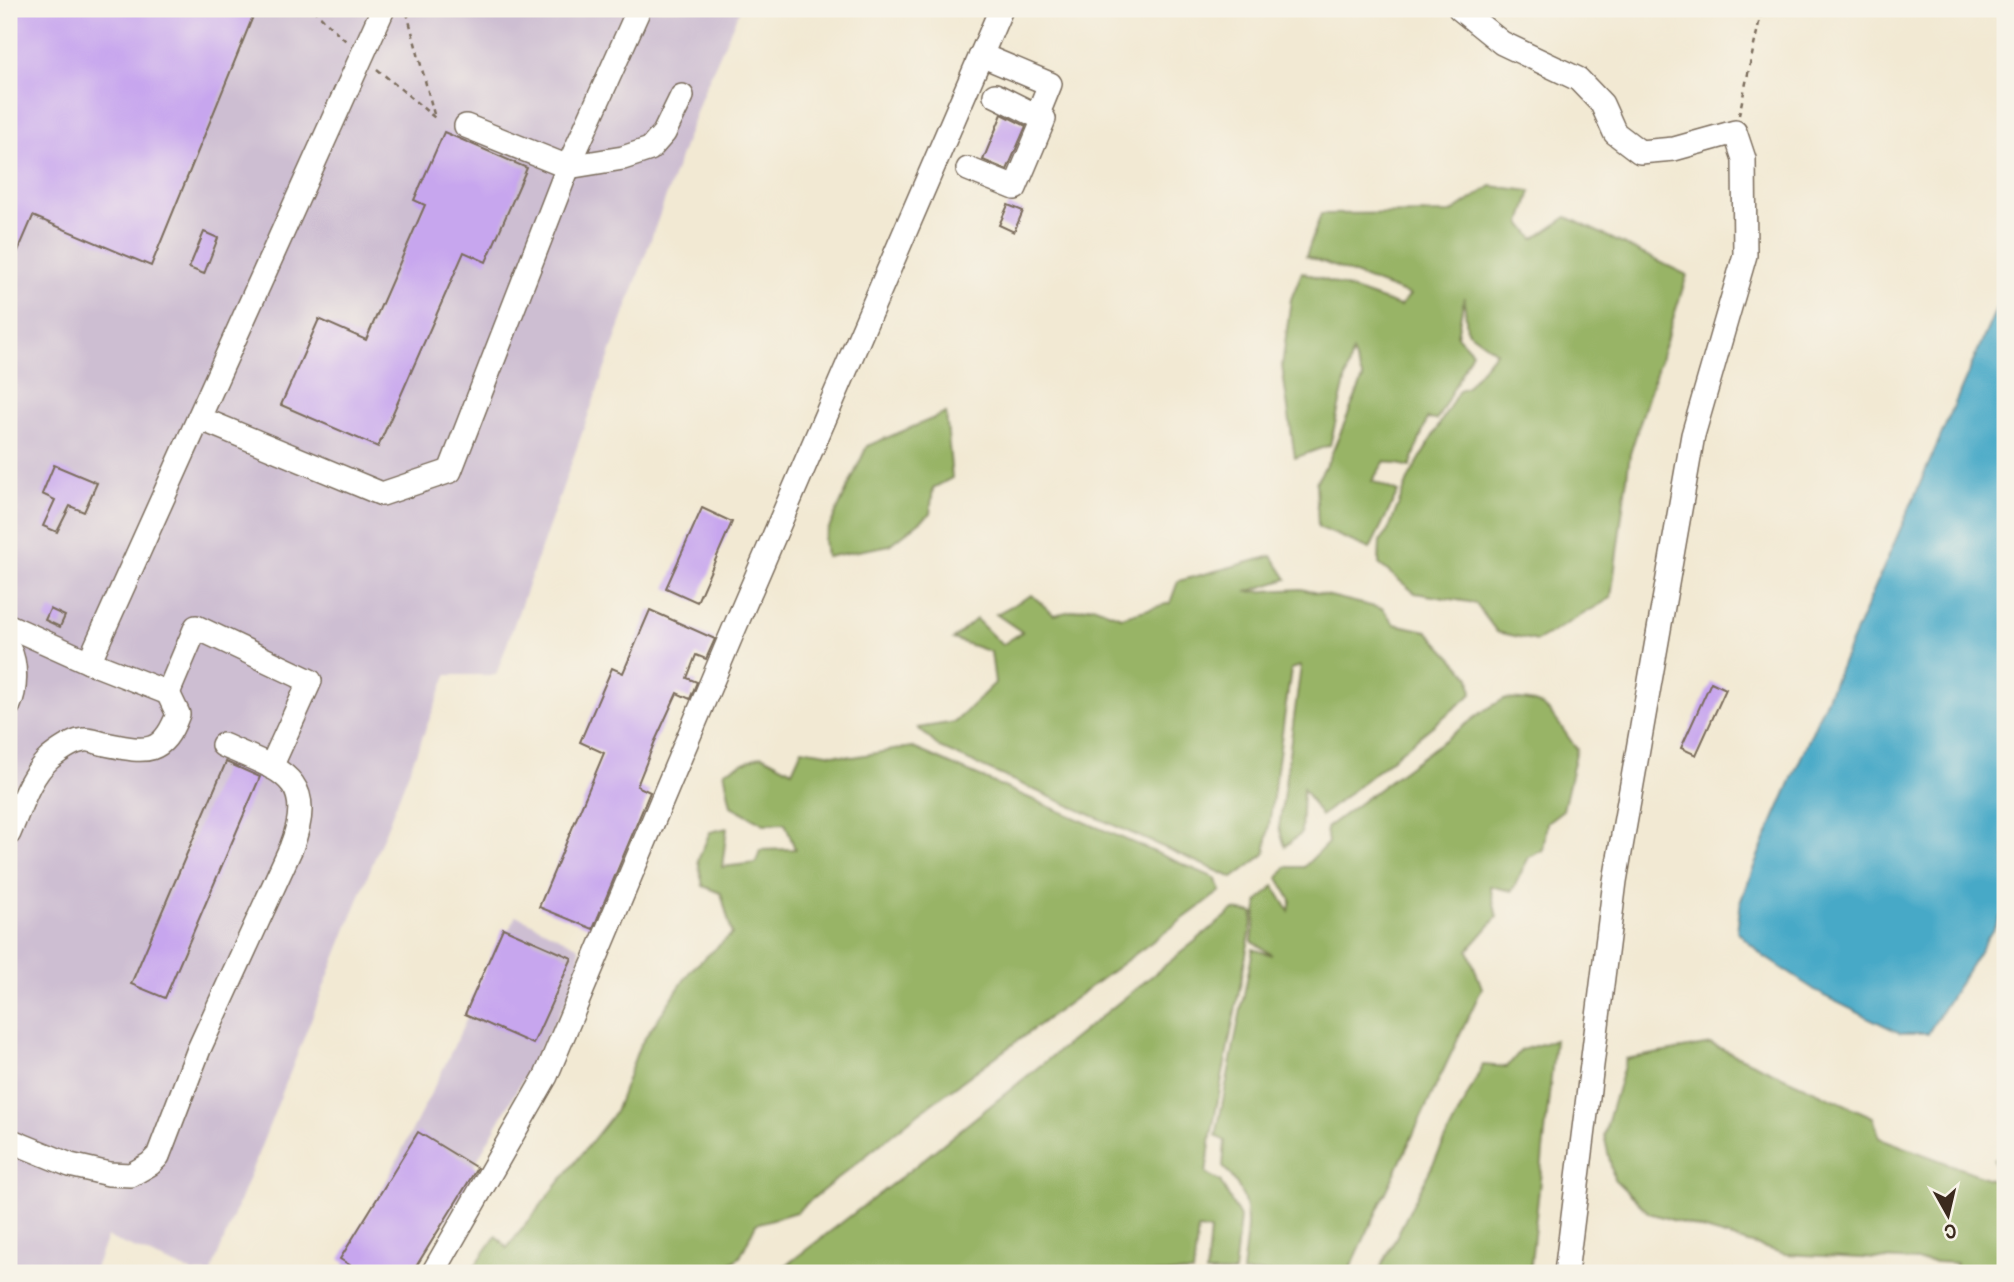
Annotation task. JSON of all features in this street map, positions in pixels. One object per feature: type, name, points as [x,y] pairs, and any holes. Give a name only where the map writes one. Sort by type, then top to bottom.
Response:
[{"type":"lane","points":[[89,662],[383,9]]},
{"type":"lane","points":[[199,418],[382,494],[450,471],[568,167],[639,9]]},
{"type":"lane","points":[[433,1273],[546,1076],[734,629],[1001,9]]},
{"type":"lane","points":[[1460,9],[1502,43],[1578,79],[1602,104],[1615,133],[1640,152],[1674,149],[1735,131],[1744,159],[1745,255],[1693,435],[1615,881],[1566,1273]]},
{"type":"lane","points":[[981,55],[1050,84],[1037,116]]},
{"type":"lane","points":[[968,169],[1016,188],[1044,118],[995,95]]},
{"type":"lane","points":[[466,126],[568,167],[623,158],[650,149],[664,133],[682,96]]},
{"type":"lane","points":[[9,626],[89,662],[168,693],[178,714],[171,733],[157,747],[136,750],[84,740],[66,746],[35,774],[9,833]]},
{"type":"lane","points":[[168,693],[197,626],[310,681],[271,767]]},
{"type":"lane","points":[[9,649],[13,656],[14,694],[9,705]]},
{"type":"lane","points":[[9,1140],[70,1165],[109,1174],[131,1175],[143,1170],[158,1156],[199,1049],[298,830],[302,810],[298,790],[283,772],[223,745]]},
{"type":"path","points":[[313,9],[362,56],[435,118],[406,9]]},
{"type":"path","points":[[1735,131],[1762,9]]},
{"type":"shaded area","points":[[9,9],[740,9],[704,90],[496,675],[447,675],[211,1273],[194,1273],[107,1237],[93,1273],[9,1273]]},
{"type":"shaded area","points":[[516,915],[579,947],[581,975],[414,1273],[340,1273],[442,1071]]},
{"type":"green space","points":[[1491,186],[1531,191],[1521,223],[1534,239],[1567,217],[1687,275],[1630,454],[1611,598],[1537,641],[1497,632],[1475,603],[1415,593],[1379,564],[1380,541],[1388,531],[1409,478],[1459,390],[1467,387],[1496,352],[1467,331],[1464,297],[1457,336],[1472,352],[1437,420],[1427,419],[1410,467],[1385,461],[1372,481],[1398,492],[1370,549],[1318,527],[1316,482],[1329,460],[1363,379],[1352,352],[1330,445],[1295,458],[1282,366],[1291,299],[1302,272],[1400,306],[1410,295],[1306,256],[1321,214],[1451,213]]},
{"type":"green space","points":[[946,413],[952,478],[933,488],[930,514],[890,545],[826,557],[824,539],[867,446]]},
{"type":"green space","points":[[1272,556],[1287,579],[1246,592],[1301,589],[1383,609],[1394,624],[1427,631],[1470,677],[1472,694],[1321,816],[1303,788],[1301,834],[1285,846],[1279,828],[1301,666],[1291,669],[1265,854],[1233,878],[940,748],[918,728],[955,722],[995,683],[991,652],[953,639],[976,619],[1002,645],[1022,632],[996,614],[1032,595],[1054,615],[1093,606],[1121,617],[1170,603],[1178,581]]},
{"type":"green space","points":[[1504,699],[1529,701],[1543,706],[1577,749],[1563,810],[1547,822],[1543,850],[1529,857],[1512,891],[1490,886],[1497,917],[1468,950],[1482,988],[1348,1273],[1242,1273],[1247,1230],[1245,1204],[1234,1179],[1223,1167],[1225,1141],[1216,1136],[1253,949],[1272,955],[1252,941],[1258,901],[1274,886],[1289,911],[1291,900],[1278,878],[1286,867],[1304,867],[1328,843],[1326,828],[1485,710]]},
{"type":"green space","points":[[911,747],[1215,878],[1221,891],[915,1116],[796,1212],[756,1224],[740,1257],[716,1273],[470,1273],[496,1236],[507,1248],[615,1112],[639,1047],[691,970],[732,934],[721,893],[703,886],[698,860],[710,832],[727,828],[722,867],[756,863],[760,850],[795,849],[785,823],[764,824],[731,806],[724,771],[762,755],[792,771],[802,749],[853,757]]},
{"type":"green space","points":[[1234,910],[1254,913],[1206,1174],[1220,1181],[1240,1217],[1234,1273],[1206,1273],[1210,1231],[1198,1229],[1193,1273],[776,1273],[909,1171]]},
{"type":"green space","points":[[1555,1040],[1530,1273],[1509,1273],[1509,1265],[1504,1273],[1378,1273],[1483,1065],[1507,1067],[1521,1050]]},
{"type":"green space","points":[[1711,1044],[1873,1117],[1880,1138],[2000,1183],[1994,1159],[2005,1153],[2005,1273],[1952,1273],[1956,1263],[1785,1254],[1649,1213],[1614,1179],[1604,1135],[1626,1059]]},
{"type":"water","points":[[1996,309],[2005,315],[2005,910],[1928,1033],[1900,1033],[1824,996],[1763,956],[1737,931],[1741,900]]},
{"type":"building","points":[[9,9],[256,9],[151,266],[33,216],[9,272]]},
{"type":"building","points":[[1002,114],[1026,126],[1007,170],[983,160]]},
{"type":"building","points":[[444,132],[527,168],[486,262],[464,252],[378,447],[281,405],[319,319],[366,340],[425,205],[414,200]]},
{"type":"building","points":[[1008,205],[1023,211],[1014,232],[999,225]]},
{"type":"building","points":[[204,232],[218,238],[204,274],[189,268]]},
{"type":"building","points":[[54,465],[97,483],[84,512],[70,506],[57,532],[43,526],[55,500],[42,494]]},
{"type":"building","points":[[702,508],[732,522],[697,602],[666,588]]},
{"type":"building","points":[[50,609],[65,616],[60,627],[45,620]]},
{"type":"building","points":[[650,610],[715,639],[706,659],[696,655],[687,678],[697,682],[690,699],[677,693],[655,741],[637,786],[650,792],[593,929],[539,907],[604,753],[580,742],[612,668],[623,673]]},
{"type":"building","points":[[1711,682],[1726,689],[1696,755],[1681,748]]},
{"type":"building","points":[[226,762],[260,777],[165,998],[131,984]]},
{"type":"building","points":[[503,928],[572,958],[533,1044],[465,1014]]},
{"type":"building","points":[[418,1132],[477,1168],[412,1273],[363,1273],[340,1259]]}]
